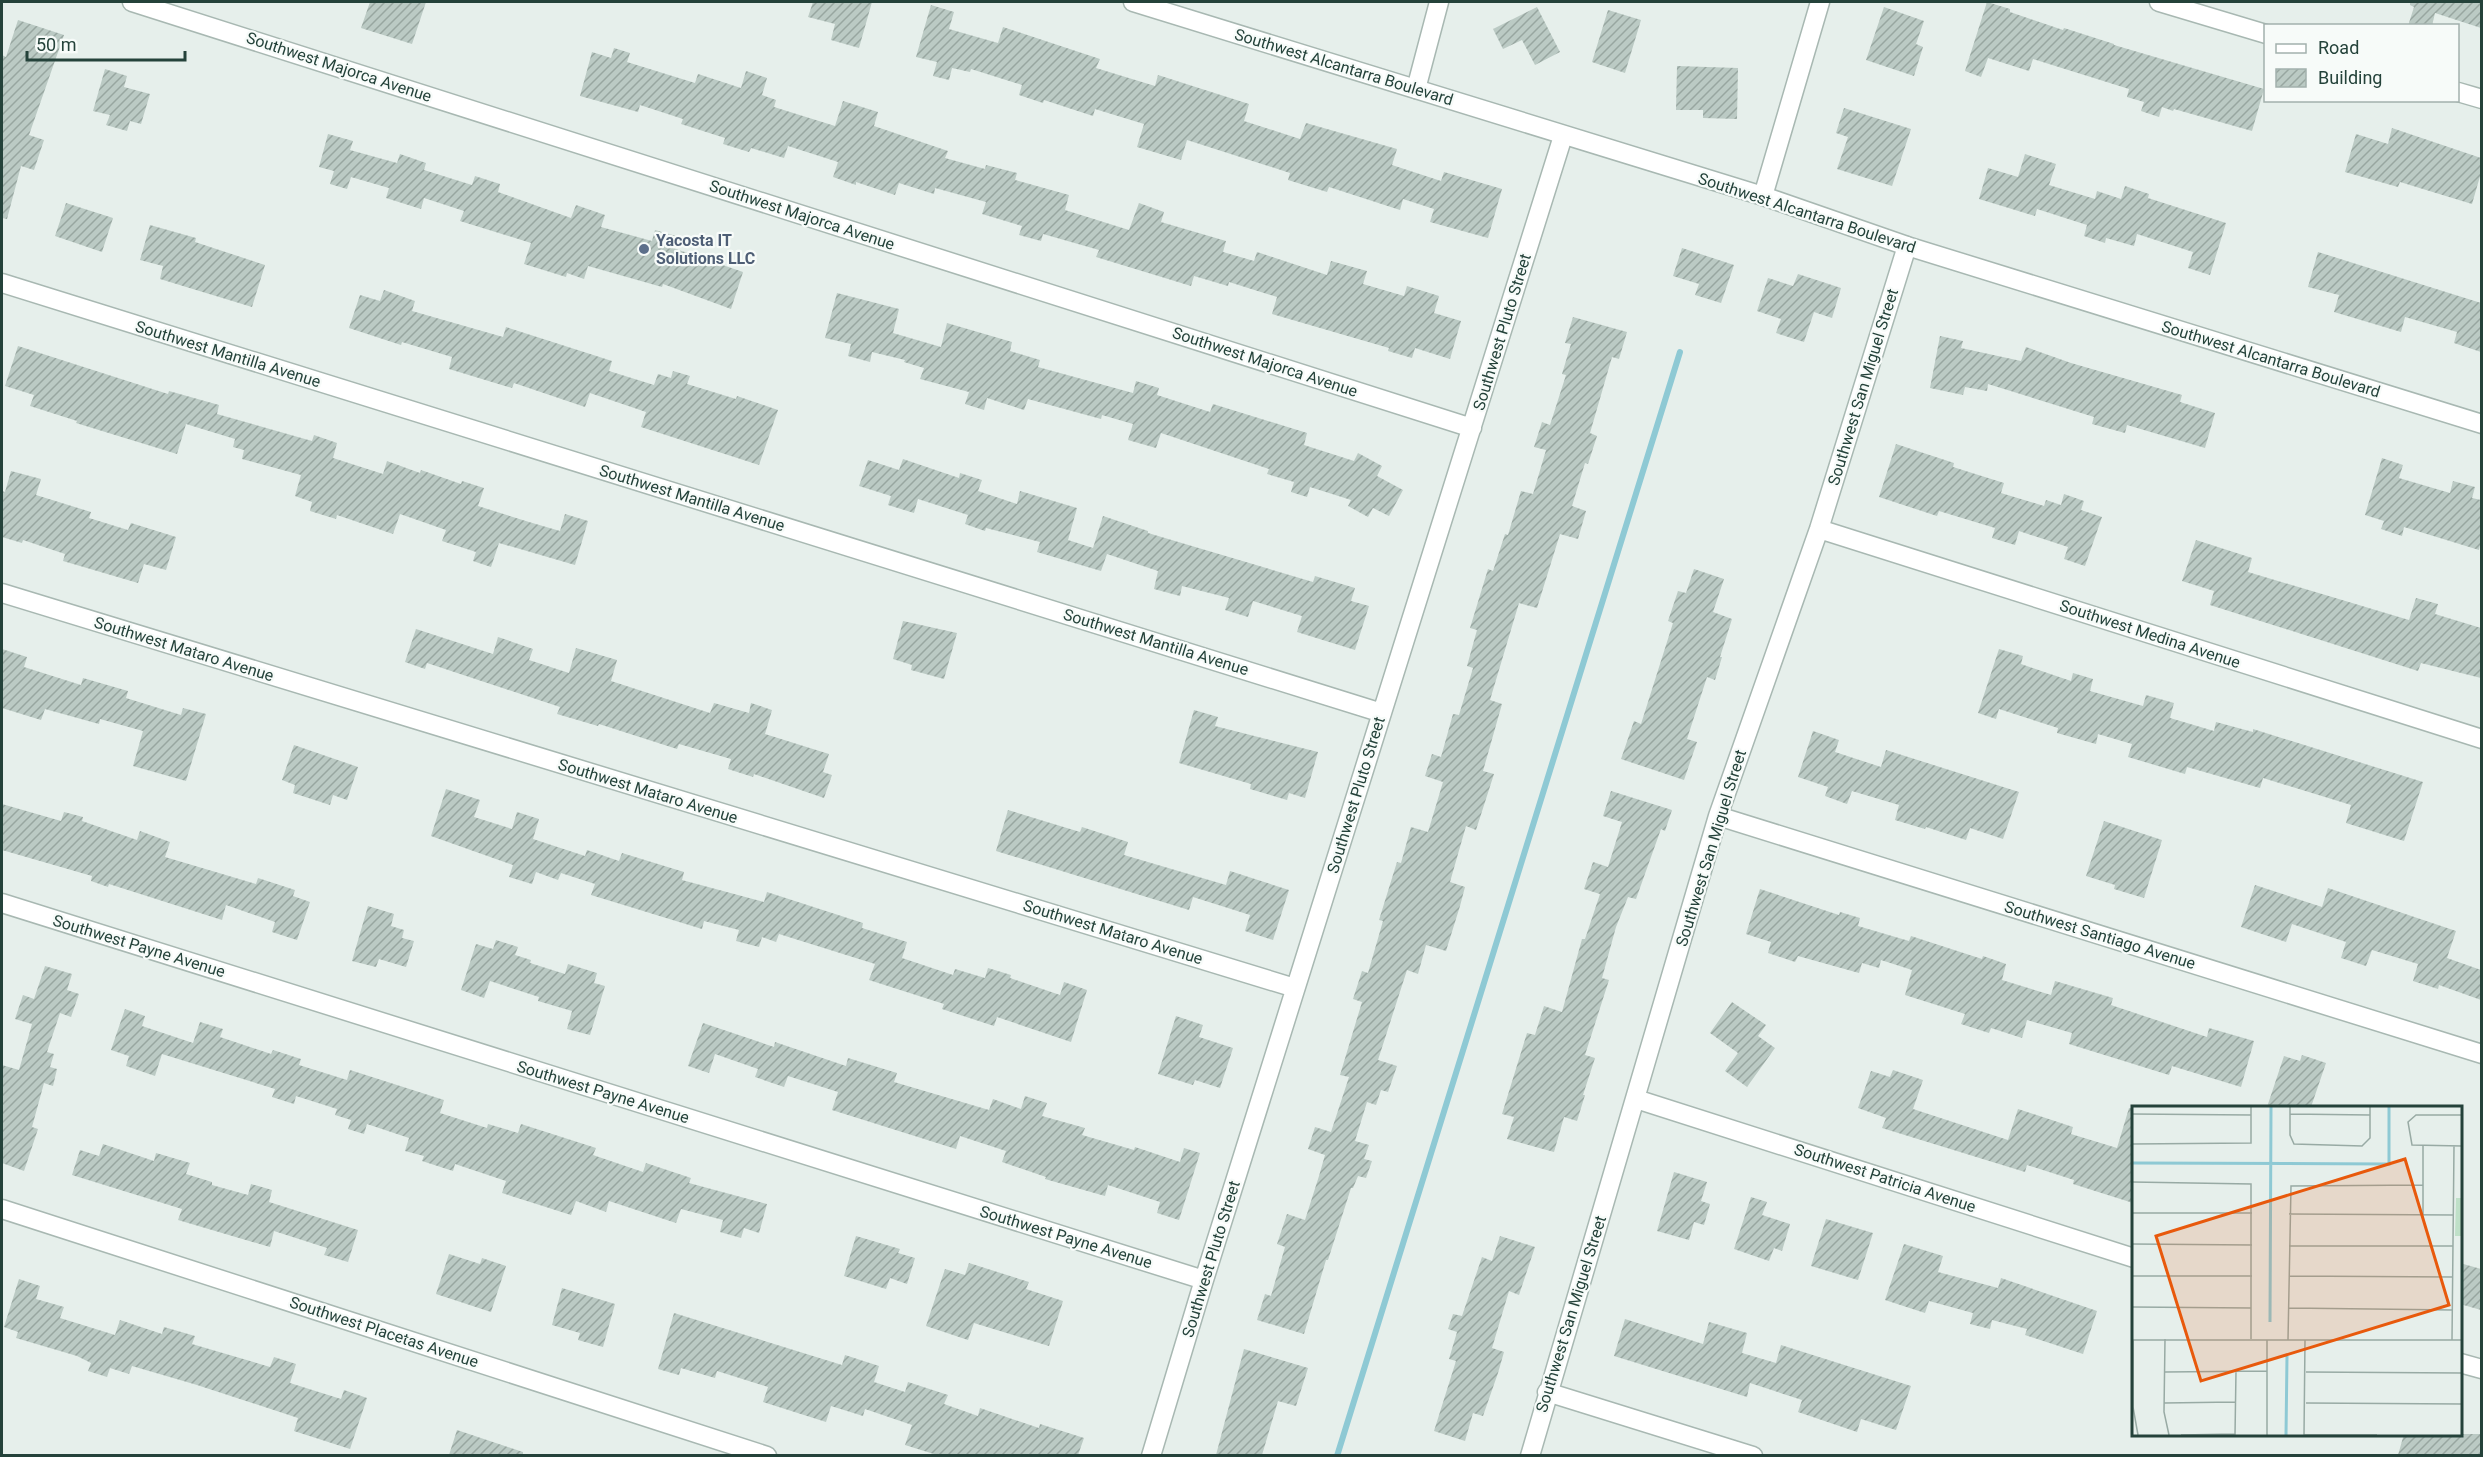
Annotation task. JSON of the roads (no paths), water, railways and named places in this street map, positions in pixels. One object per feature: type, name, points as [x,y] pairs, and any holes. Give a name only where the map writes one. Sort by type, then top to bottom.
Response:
[{"type":"street","name":"Southwest Majorca Avenue","points":[[132,2],[1472,428]]},
{"type":"street","name":"Southwest Alcantarra Boulevard","points":[[1133,2],[1763,196],[1907,246],[2481,424]]},
{"type":"street","points":[[1416,89],[1439,2]]},
{"type":"street","points":[[1763,196],[1820,2]]},
{"type":"street","points":[[2159,2],[2264,34]]},
{"type":"street","points":[[2459,93],[2481,99]]},
{"type":"street","name":"Southwest Pluto Street","points":[[1151,1455],[1563,136]]},
{"type":"street","name":"Southwest San Miguel Street","points":[[1530,1455],[1718,816],[1819,529],[1907,246]]},
{"type":"street","name":"Southwest Mantilla Avenue","points":[[2,283],[1382,713]]},
{"type":"street","name":"Southwest Medina Avenue","points":[[1819,529],[2481,739]]},
{"type":"street","name":"Southwest Mataro Avenue","points":[[2,593],[1295,988]]},
{"type":"street","name":"Southwest Santiago Avenue","points":[[1718,816],[2481,1054]]},
{"type":"street","name":"Southwest Payne Avenue","points":[[2,903],[1204,1280]]},
{"type":"street","name":"Southwest Patricia Avenue","points":[[1636,1099],[2132,1258]]},
{"type":"street","name":"Southwest Placetas Avenue","points":[[2,1209],[767,1455]]},
{"type":"street","points":[[2462,1364],[2481,1369]]},
{"type":"street","points":[[1547,1392],[1753,1455]]},
{"type":"waterway","points":[[1337,1456],[1680,352]]},
{"type":"place","name":"Yacosta IT Solutions LLC","points":[[644,249]]}]
